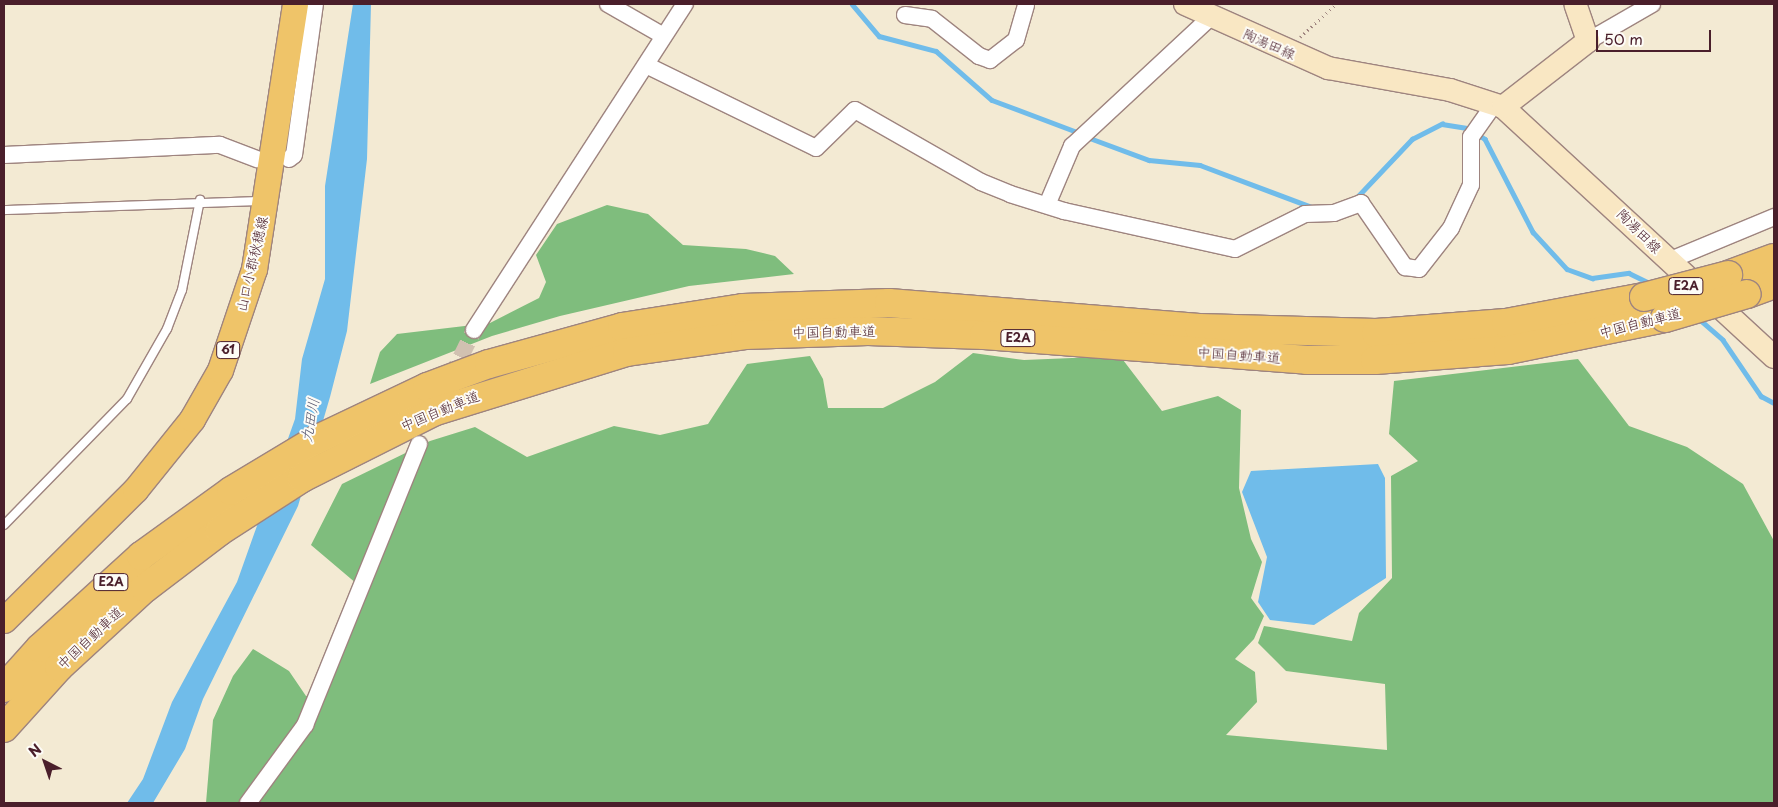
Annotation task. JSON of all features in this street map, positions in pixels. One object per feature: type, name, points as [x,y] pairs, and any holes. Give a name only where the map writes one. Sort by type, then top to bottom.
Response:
[{"type":"highway","name":"中国自動車道","points":[[4,688],[96,594],[231,491],[378,423],[489,364],[557,343],[622,327],[743,308],[889,302],[1199,328],[1376,333],[1506,323],[1644,297],[1728,275],[1774,258]]},
{"type":"highway","name":"中国自動車道","points":[[4,728],[104,624],[220,531],[302,478],[378,423],[442,409],[564,368],[627,352],[745,334],[868,331],[984,335],[1214,354],[1375,360],[1508,350],[1665,318],[1747,294],[1774,284]]},
{"type":"main road","name":"山口小郡秋穂線","points":[[4,620],[134,490],[192,419],[220,370],[240,320],[266,201],[295,4]]},
{"type":"main road","name":"陶湯田線","points":[[1185,4],[1286,52],[1352,75],[1450,90],[1499,105],[1601,193],[1668,261],[1774,357]]},
{"type":"main road","points":[[1499,105],[1588,40],[1575,4]]},
{"type":"street","points":[[289,159],[294,155],[315,4]]},
{"type":"street","points":[[608,4],[662,35]]},
{"type":"street","points":[[474,330],[646,64],[662,35],[684,4]]},
{"type":"street","points":[[904,16],[932,19],[979,56],[990,60],[1016,40],[1026,4]]},
{"type":"street","points":[[1588,40],[1652,4]]},
{"type":"street","points":[[1047,205],[1072,146],[1211,17]]},
{"type":"street","points":[[646,64],[816,148],[855,110],[981,182],[1047,205],[1234,249],[1305,214],[1334,213],[1360,203],[1405,267],[1419,269],[1451,228],[1471,185],[1474,131],[1499,105]]},
{"type":"street","points":[[4,155],[220,145],[257,159]]},
{"type":"street","points":[[1668,261],[1774,217]]},
{"type":"street","points":[[248,803],[305,726],[419,444]]},
{"type":"lane","points":[[4,210],[200,200],[266,201]]},
{"type":"lane","points":[[4,525],[126,399],[167,329],[182,290],[200,200]]},
{"type":"path","points":[[1286,52],[1336,4]]},
{"type":"green space","points":[[607,205],[648,214],[683,245],[746,249],[775,256],[794,274],[689,286],[560,316],[492,336],[370,384],[380,352],[397,334],[490,323],[539,298],[546,282],[536,255],[557,224]]},
{"type":"green space","points":[[973,353],[1024,360],[1120,356],[1162,411],[1218,396],[1241,410],[1239,488],[1251,539],[1262,562],[1251,598],[1264,616],[1254,639],[1235,659],[1255,672],[1257,702],[1226,735],[1387,750],[1385,684],[1286,671],[1258,643],[1264,626],[1352,641],[1359,613],[1392,578],[1391,476],[1418,461],[1389,434],[1394,381],[1578,359],[1629,426],[1687,447],[1743,484],[1774,541],[1774,803],[206,803],[213,720],[233,676],[253,649],[289,671],[306,696],[328,690],[349,633],[357,584],[311,545],[342,484],[430,441],[475,427],[527,457],[614,426],[660,435],[708,424],[747,364],[810,356],[823,379],[828,408],[883,408],[935,382]]},
{"type":"water","name":"九田川","points":[[353,4],[371,4],[367,159],[347,331],[330,397],[298,506],[203,699],[185,749],[153,803],[127,803],[143,779],[172,702],[237,582],[295,419],[302,359],[325,279],[325,186]]},
{"type":"water","points":[[1378,464],[1385,478],[1386,578],[1314,625],[1270,620],[1258,602],[1267,557],[1242,492],[1251,471]]},
{"type":"waterway","points":[[852,4],[879,36],[936,51],[992,100],[1080,133]]},
{"type":"waterway","points":[[1357,197],[1412,139],[1442,124],[1467,128],[1485,139],[1533,232],[1567,269],[1592,278],[1629,273],[1654,285]]},
{"type":"waterway","points":[[1087,137],[1149,160],[1200,165],[1312,207]]},
{"type":"waterway","points":[[1698,318],[1723,340],[1761,396],[1774,403]]},
{"type":"tunnel","points":[[450,379],[474,330]]}]
